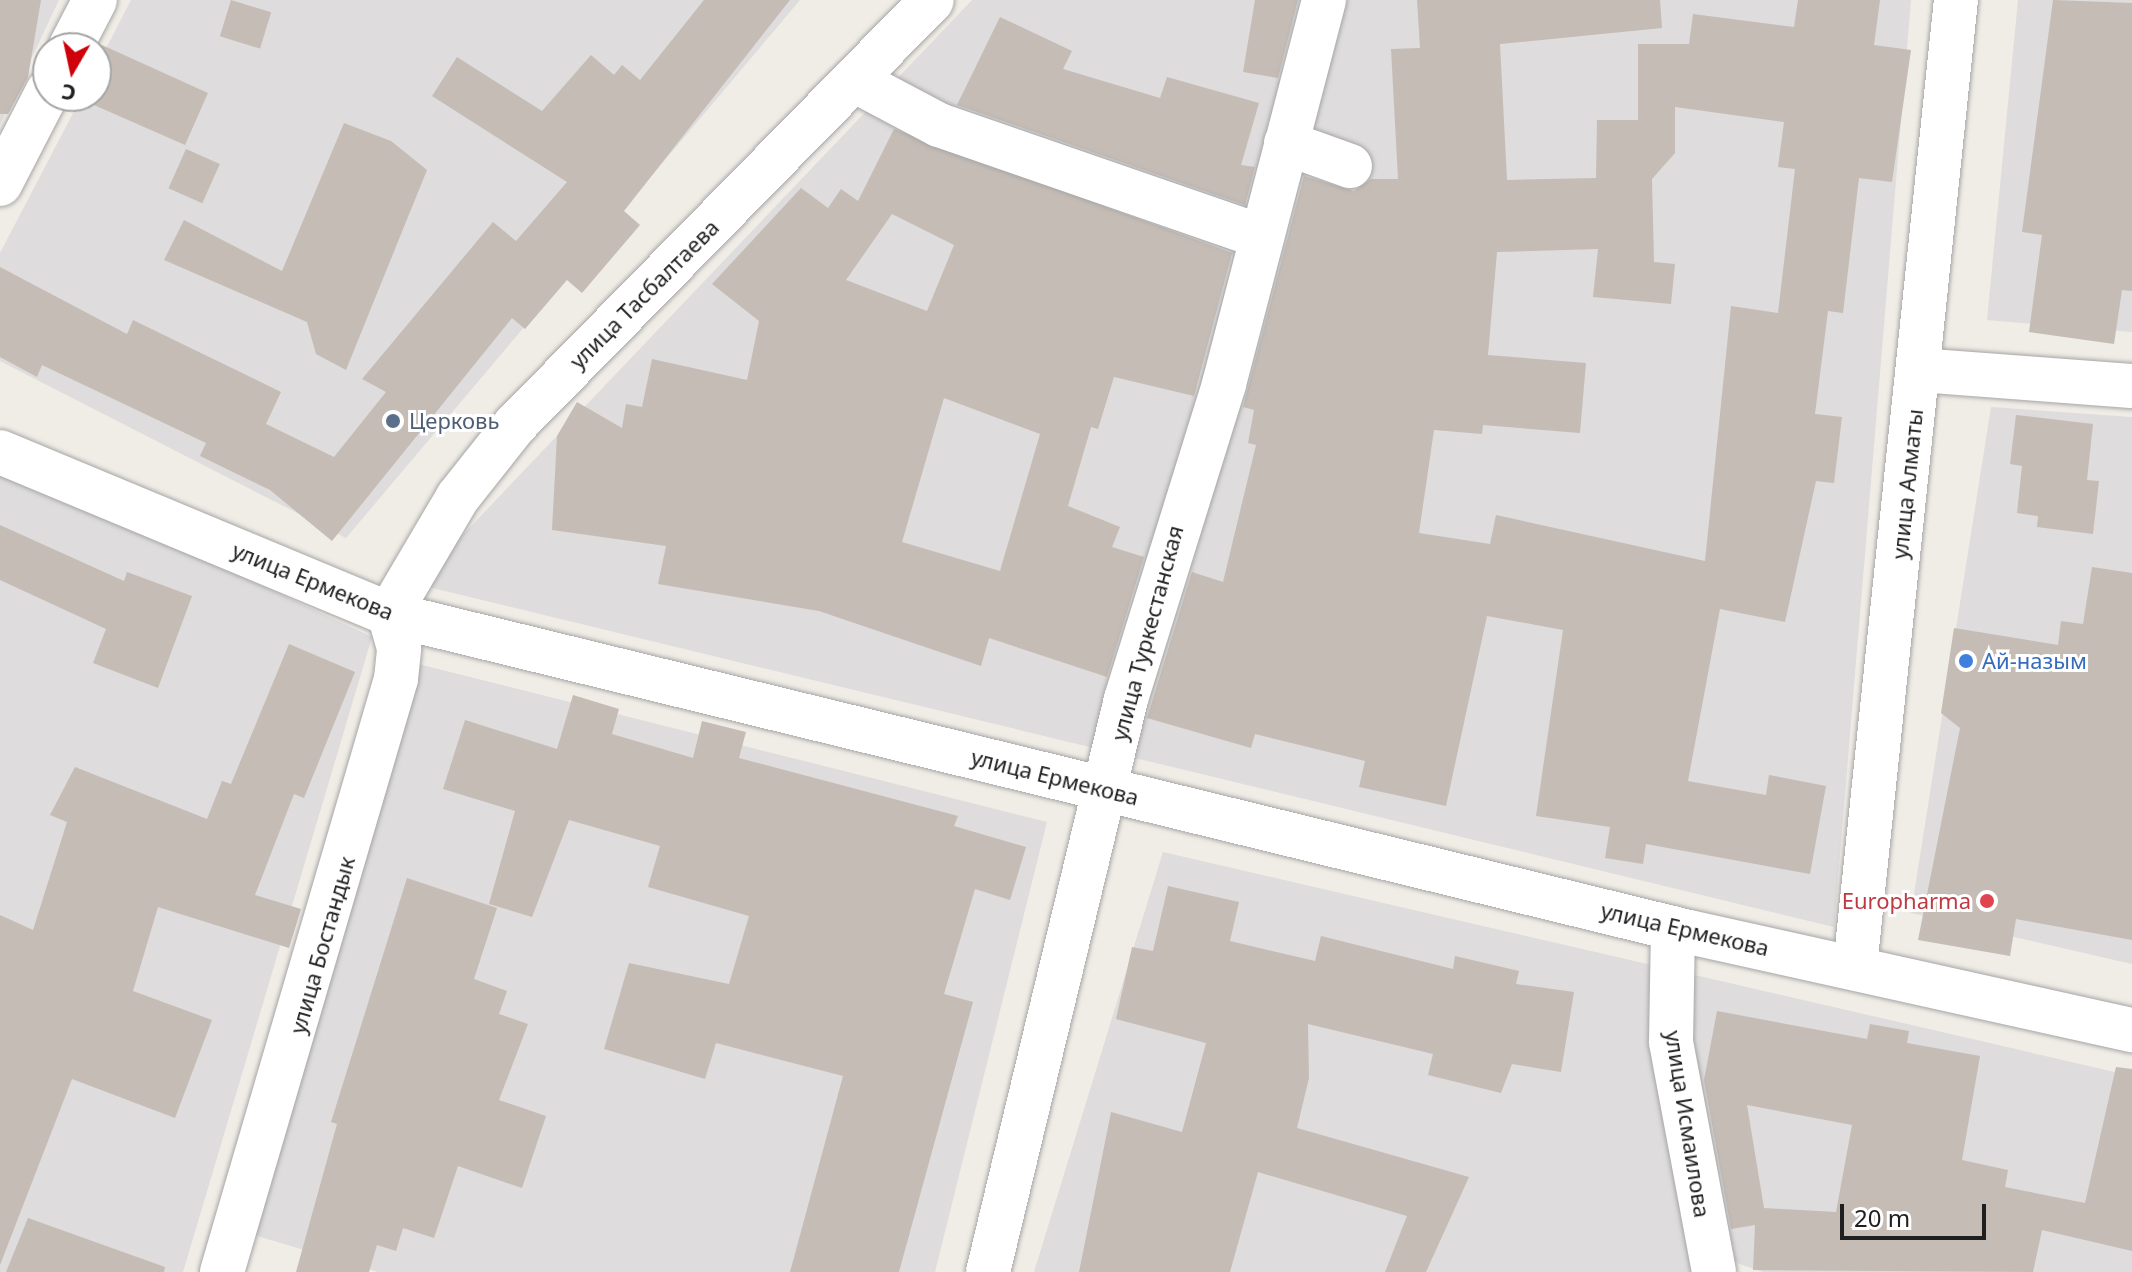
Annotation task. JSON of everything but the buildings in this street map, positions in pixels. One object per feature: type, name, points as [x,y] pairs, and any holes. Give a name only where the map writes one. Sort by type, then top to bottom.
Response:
[{"type":"street","points":[[78,32],[95,0]]},
{"type":"street","name":"улица Тасбалтаева","points":[[389,614],[458,497],[515,425],[932,0]]},
{"type":"street","name":"улица Туркестанская","points":[[988,1272],[1160,573],[1224,384],[1324,0]]},
{"type":"street","name":"улица Алматы","points":[[1855,967],[1956,0]]},
{"type":"street","points":[[854,80],[939,125],[1262,237]]},
{"type":"street","points":[[0,184],[37,112]]},
{"type":"street","points":[[1286,143],[1350,166]]},
{"type":"street","points":[[1919,370],[2132,386]]},
{"type":"street","name":"улица Ермекова","points":[[0,452],[389,614],[1673,928],[2132,1030]]},
{"type":"street","name":"улица Бостандык","points":[[222,1272],[396,679],[399,648],[389,614]]},
{"type":"street","name":"улица Исмаилова","points":[[1673,928],[1671,1042],[1714,1272]]},
{"type":"shaded area","points":[[0,0],[59,0],[44,32],[32,32],[32,57],[0,125]]},
{"type":"shaded area","points":[[131,0],[800,0],[346,538],[0,361],[0,253],[74,112],[112,112],[112,37]]},
{"type":"shaded area","points":[[972,0],[1911,0],[1834,927],[416,584]]},
{"type":"shaded area","points":[[2018,0],[2132,0],[2132,332],[1987,320]]},
{"type":"shaded area","points":[[1991,407],[2132,417],[2132,964],[1911,913]]},
{"type":"shaded area","points":[[0,464],[372,637],[183,1272],[0,1272]]},
{"type":"shaded area","points":[[406,661],[1047,822],[935,1272],[378,1272],[234,1229]]},
{"type":"shaded area","points":[[1163,852],[2132,1076],[2132,1272],[1763,1272],[1690,1247],[1694,1272],[1034,1272]]},
{"type":"place","name":"Церковь","points":[[393,421]]},
{"type":"place","name":"Ай-назым","points":[[1966,661]]},
{"type":"place","name":"Europharma","points":[[1987,901]]}]
